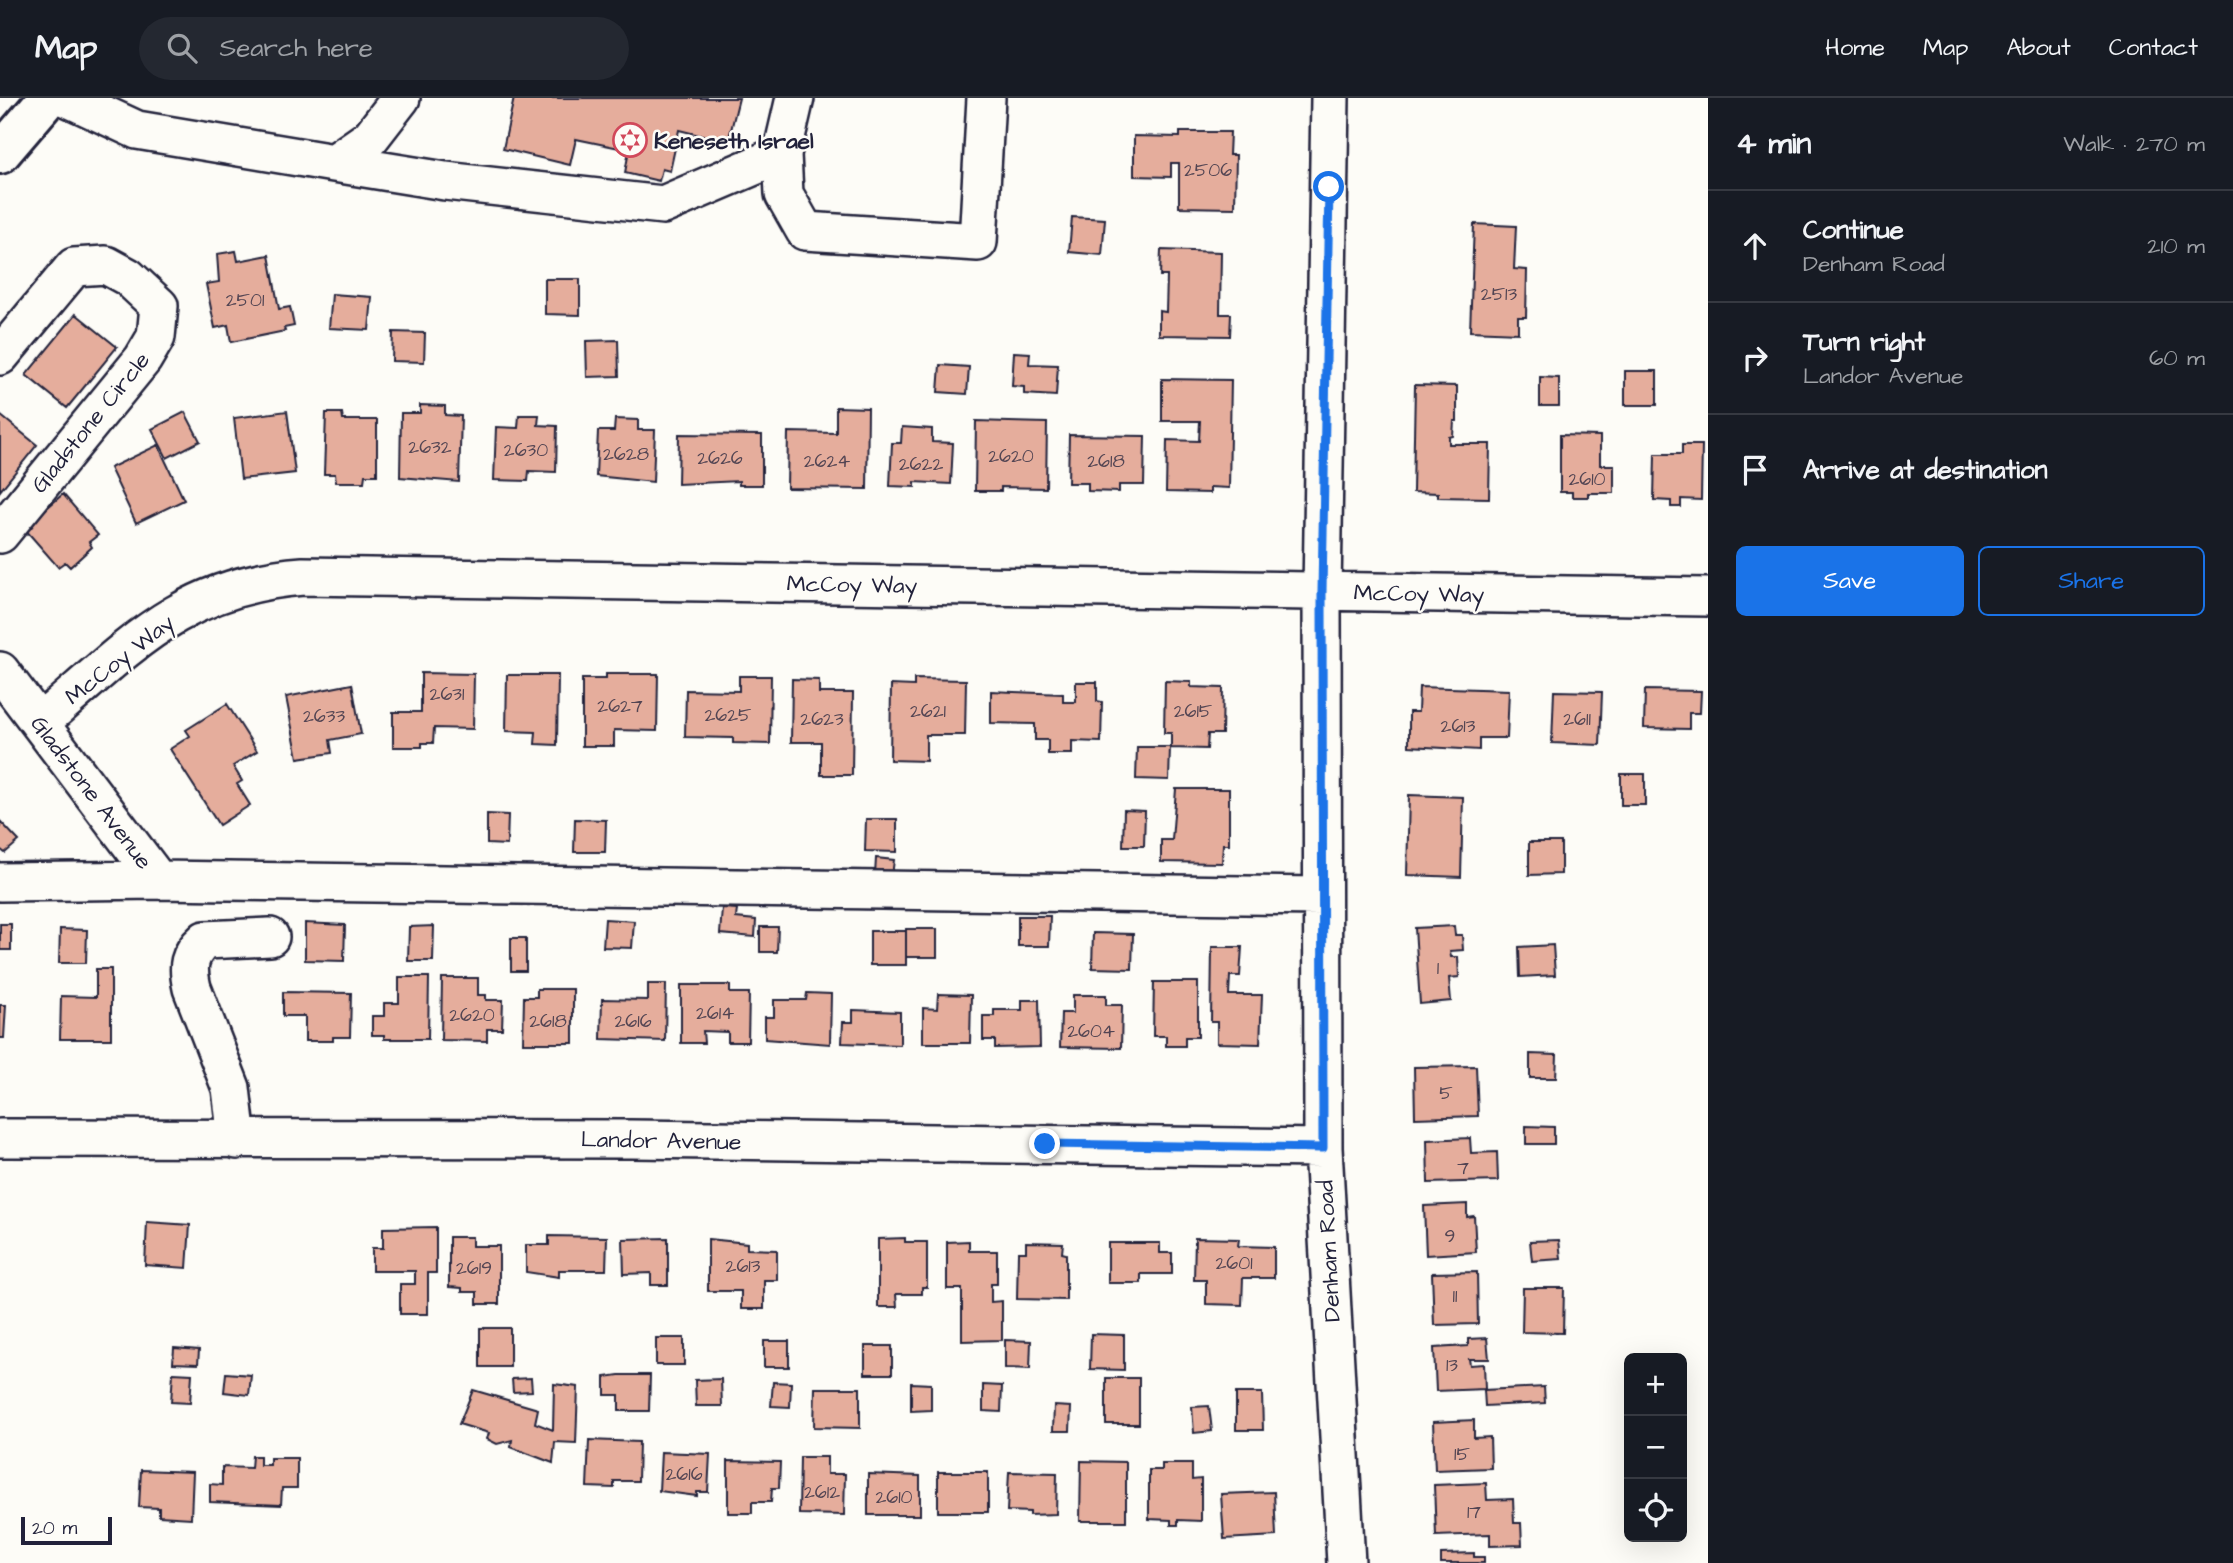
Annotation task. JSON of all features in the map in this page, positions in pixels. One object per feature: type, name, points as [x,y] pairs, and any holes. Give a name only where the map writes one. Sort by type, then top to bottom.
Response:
[{"type":"main road","points":[[0,154],[48,98]]},
{"type":"street","points":[[68,98],[137,130],[445,181],[663,205],[782,154]]},
{"type":"street","points":[[334,163],[370,138],[401,98]]},
{"type":"street","points":[[795,98],[782,154],[784,194],[805,231],[978,242],[986,98]]},
{"type":"street","name":"Denham Road","points":[[1330,98],[1322,592],[1323,1148],[1346,1563]]},
{"type":"street","name":"Gladstone Circle","points":[[0,356],[74,267],[106,265],[128,277],[159,306],[156,337],[143,359],[0,534]]},
{"type":"street","name":"McCoy Way","points":[[41,722],[144,634],[190,604],[229,589],[275,578],[345,576],[1708,597]]},
{"type":"street","name":"Gladstone Avenue","points":[[0,671],[158,880]]},
{"type":"street","points":[[0,882],[158,880],[1321,896]]},
{"type":"street","points":[[237,1140],[234,1100],[192,988],[188,969],[190,955],[205,940],[270,937]]},
{"type":"street","name":"Landor Avenue","points":[[0,1138],[631,1139],[1323,1148]]},
{"type":"building","name":"Keneseth Israel","points":[[514,98],[739,98],[728,142],[679,130],[670,171],[662,169],[659,181],[625,173],[629,150],[576,139],[570,165],[503,149]]},
{"type":"building","points":[[1180,132],[1230,132],[1229,155],[1236,155],[1235,208],[1179,207],[1179,163],[1171,163],[1171,177],[1134,176],[1134,136],[1180,137]]},
{"type":"building","points":[[1072,217],[1105,219],[1102,255],[1069,252]]},
{"type":"building","points":[[1474,224],[1516,226],[1514,269],[1527,270],[1526,317],[1518,317],[1518,333],[1470,331]]},
{"type":"building","points":[[1161,250],[1221,252],[1220,314],[1231,314],[1230,336],[1159,335],[1159,311],[1166,312],[1167,276],[1160,276]]},
{"type":"building","points":[[236,251],[238,261],[269,255],[279,309],[290,307],[294,326],[284,328],[285,331],[231,342],[228,325],[215,328],[206,284],[219,282],[217,254]]},
{"type":"building","points":[[545,279],[580,279],[580,315],[545,314]]},
{"type":"building","points":[[332,294],[372,297],[369,330],[329,328]]},
{"type":"building","points":[[76,314],[117,347],[67,408],[26,375]]},
{"type":"building","points":[[393,332],[425,333],[424,362],[392,361]]},
{"type":"building","points":[[618,340],[619,376],[587,377],[586,341]]},
{"type":"building","points":[[1014,352],[1030,353],[1029,364],[1058,365],[1056,396],[1024,394],[1024,387],[1012,386]]},
{"type":"building","points":[[940,365],[969,367],[967,394],[938,392]]},
{"type":"building","points":[[1625,371],[1657,371],[1657,405],[1625,405]]},
{"type":"building","points":[[1540,377],[1559,378],[1559,406],[1540,406]]},
{"type":"building","points":[[1162,379],[1231,380],[1229,488],[1210,487],[1210,493],[1166,492],[1167,440],[1199,441],[1200,421],[1162,421]]},
{"type":"building","points":[[1415,385],[1457,386],[1457,421],[1454,421],[1453,436],[1449,437],[1449,444],[1490,444],[1489,498],[1438,497],[1438,493],[1413,492]]},
{"type":"building","points":[[420,405],[445,406],[445,415],[461,416],[459,482],[400,477],[401,413],[420,413]]},
{"type":"building","points":[[836,407],[868,408],[867,489],[787,488],[788,432],[836,433]]},
{"type":"building","points":[[287,411],[295,473],[241,479],[234,418]]},
{"type":"building","points":[[185,412],[200,441],[167,458],[152,429]]},
{"type":"building","points":[[326,413],[342,413],[343,420],[377,420],[377,475],[365,475],[364,482],[336,482],[335,474],[324,474]]},
{"type":"building","points":[[0,415],[37,445],[0,491]]},
{"type":"building","points":[[519,415],[539,415],[538,425],[557,426],[556,472],[529,471],[528,481],[494,480],[496,427],[518,428]]},
{"type":"building","points":[[615,419],[638,420],[638,430],[655,430],[653,482],[596,476],[598,431],[614,431]]},
{"type":"building","points":[[976,421],[1047,423],[1046,488],[1001,487],[1001,491],[975,491]]},
{"type":"building","points":[[902,427],[932,429],[932,442],[953,443],[951,484],[915,482],[915,487],[890,486],[892,443],[901,443]]},
{"type":"building","points":[[679,434],[762,435],[762,485],[739,485],[739,481],[678,484]]},
{"type":"building","points":[[1069,435],[1145,436],[1144,485],[1119,485],[1119,492],[1088,491],[1088,483],[1068,483]]},
{"type":"building","points":[[1560,435],[1600,436],[1600,465],[1614,465],[1614,493],[1588,493],[1588,497],[1572,497],[1572,492],[1560,492]]},
{"type":"building","points":[[158,445],[184,500],[136,523],[110,468]]},
{"type":"building","points":[[1682,445],[1702,445],[1701,500],[1681,499],[1681,507],[1671,507],[1671,501],[1654,500],[1655,454],[1682,454]]},
{"type":"building","points":[[63,494],[98,535],[89,542],[92,547],[70,567],[65,562],[58,567],[24,528]]},
{"type":"building","points":[[421,673],[474,674],[473,729],[434,728],[433,743],[422,743],[422,747],[393,747],[393,712],[421,712]]},
{"type":"building","points":[[606,674],[658,674],[657,731],[614,730],[614,746],[582,746],[582,679],[606,679]]},
{"type":"building","points":[[507,675],[558,675],[557,745],[535,744],[536,732],[506,731]]},
{"type":"building","points":[[739,676],[771,676],[770,744],[733,743],[733,738],[685,737],[686,690],[739,691]]},
{"type":"building","points":[[792,679],[819,680],[819,693],[853,693],[852,775],[821,775],[821,742],[791,742]]},
{"type":"building","points":[[914,679],[966,680],[965,735],[926,735],[926,761],[890,760],[891,685],[914,686]]},
{"type":"building","points":[[1165,681],[1191,682],[1191,687],[1223,688],[1222,734],[1208,734],[1207,749],[1171,748],[1171,733],[1164,733]]},
{"type":"building","points":[[1076,682],[1097,682],[1097,701],[1102,702],[1101,742],[1072,741],[1072,754],[1048,754],[1048,740],[1035,740],[1035,724],[991,723],[991,691],[1063,694],[1063,702],[1076,702]]},
{"type":"building","points":[[352,684],[361,734],[330,740],[332,753],[298,758],[286,697]]},
{"type":"building","points":[[1419,687],[1509,690],[1507,738],[1479,738],[1479,750],[1409,746],[1409,712],[1418,712]]},
{"type":"building","points":[[1645,690],[1701,691],[1700,713],[1689,713],[1689,729],[1644,728]]},
{"type":"building","points":[[1554,691],[1602,692],[1600,745],[1552,743]]},
{"type":"building","points":[[227,704],[257,751],[233,766],[242,781],[237,784],[250,805],[219,825],[170,749],[190,736],[186,730]]},
{"type":"building","points":[[1137,747],[1170,747],[1169,780],[1136,779]]},
{"type":"building","points":[[1621,774],[1645,774],[1645,805],[1621,805]]},
{"type":"building","points":[[1176,789],[1229,789],[1229,844],[1223,844],[1222,863],[1161,862],[1161,840],[1172,840]]},
{"type":"building","points":[[1409,795],[1463,797],[1461,877],[1407,875]]},
{"type":"building","points":[[1124,810],[1145,811],[1144,846],[1123,846]]},
{"type":"building","points":[[487,814],[508,815],[507,845],[487,844]]},
{"type":"building","points":[[575,819],[606,820],[605,852],[574,852]]},
{"type":"building","points":[[866,819],[897,819],[897,852],[865,851]]},
{"type":"building","points":[[0,821],[19,841],[5,853],[0,849]]},
{"type":"building","points":[[1529,842],[1561,842],[1561,874],[1529,875]]},
{"type":"building","points":[[876,858],[894,860],[892,876],[875,875]]},
{"type":"building","points":[[722,908],[737,909],[736,918],[756,920],[755,937],[720,934]]},
{"type":"building","points":[[1018,916],[1050,916],[1049,946],[1018,946]]},
{"type":"building","points":[[605,919],[634,921],[632,948],[603,947]]},
{"type":"building","points":[[305,923],[345,925],[344,961],[305,960]]},
{"type":"building","points":[[0,924],[11,924],[11,950],[0,950]]},
{"type":"building","points":[[434,926],[433,961],[408,961],[409,927]]},
{"type":"building","points":[[1454,926],[1455,935],[1462,935],[1463,950],[1450,951],[1451,957],[1458,957],[1459,977],[1449,978],[1451,1001],[1420,1004],[1415,928]]},
{"type":"building","points":[[760,927],[778,927],[777,952],[760,952]]},
{"type":"building","points":[[60,929],[87,930],[86,963],[59,963]]},
{"type":"building","points":[[906,929],[937,929],[937,957],[906,957]]},
{"type":"building","points":[[870,931],[906,931],[906,965],[870,965]]},
{"type":"building","points":[[1093,933],[1133,934],[1132,969],[1092,968]]},
{"type":"building","points":[[511,938],[526,938],[526,971],[511,971]]},
{"type":"building","points":[[1553,945],[1555,975],[1520,977],[1519,947]]},
{"type":"building","points":[[1212,947],[1242,947],[1240,976],[1230,976],[1229,995],[1262,995],[1260,1044],[1217,1043],[1217,1022],[1211,1022]]},
{"type":"building","points":[[96,969],[111,969],[111,1039],[60,1039],[61,996],[96,997]]},
{"type":"building","points":[[399,977],[429,977],[428,1039],[384,1039],[384,1035],[372,1035],[372,1016],[384,1016],[384,1003],[399,1003]]},
{"type":"building","points":[[442,978],[478,978],[478,995],[486,995],[486,1000],[503,1000],[502,1029],[487,1029],[487,1041],[441,1040]]},
{"type":"building","points":[[1154,982],[1198,982],[1198,1037],[1185,1037],[1185,1046],[1166,1046],[1166,1036],[1153,1036]]},
{"type":"building","points":[[648,984],[666,984],[665,1041],[601,1039],[602,999],[648,1000]]},
{"type":"building","points":[[681,985],[730,985],[730,993],[749,993],[748,1042],[728,1042],[728,1032],[703,1031],[704,1043],[681,1043]]},
{"type":"building","points":[[537,989],[573,989],[573,1043],[523,1043],[524,997],[537,997]]},
{"type":"building","points":[[283,992],[351,993],[350,1037],[333,1037],[333,1041],[305,1041],[305,1016],[283,1016]]},
{"type":"building","points":[[807,993],[831,994],[830,1044],[765,1039],[765,1017],[774,1017],[774,1000],[806,1000]]},
{"type":"building","points":[[938,994],[971,995],[970,1043],[923,1043],[923,1008],[937,1009]]},
{"type":"building","points":[[1073,995],[1106,995],[1106,1005],[1122,1005],[1121,1048],[1060,1047],[1061,1013],[1073,1013]]},
{"type":"building","points":[[1022,1000],[1039,1000],[1040,1047],[995,1048],[995,1040],[983,1040],[983,1016],[994,1016],[994,1010],[1022,1010]]},
{"type":"building","points":[[0,1005],[6,1005],[4,1038],[0,1038]]},
{"type":"building","points":[[853,1010],[900,1012],[900,1045],[842,1043],[843,1022],[853,1022]]},
{"type":"building","points":[[1530,1054],[1557,1055],[1556,1078],[1530,1078]]},
{"type":"building","points":[[1476,1066],[1478,1116],[1415,1118],[1414,1067]]},
{"type":"building","points":[[1526,1126],[1554,1127],[1554,1144],[1526,1144]]},
{"type":"building","points":[[1470,1138],[1471,1153],[1497,1152],[1498,1181],[1428,1183],[1427,1140]]},
{"type":"building","points":[[1467,1204],[1467,1217],[1474,1216],[1476,1252],[1426,1255],[1424,1206]]},
{"type":"building","points":[[147,1222],[190,1225],[187,1268],[145,1265]]},
{"type":"building","points":[[436,1227],[436,1273],[428,1273],[428,1314],[400,1314],[400,1284],[415,1284],[415,1271],[372,1271],[372,1248],[383,1248],[383,1228]]},
{"type":"building","points":[[549,1236],[607,1237],[606,1270],[559,1270],[559,1277],[526,1272],[526,1245],[549,1245]]},
{"type":"building","points":[[449,1237],[472,1237],[472,1246],[499,1246],[499,1304],[477,1304],[477,1292],[462,1292],[462,1288],[449,1287]]},
{"type":"building","points":[[668,1238],[668,1285],[651,1285],[651,1273],[624,1274],[623,1239]]},
{"type":"building","points":[[905,1238],[905,1242],[927,1242],[927,1287],[922,1287],[922,1294],[896,1294],[897,1307],[878,1307],[878,1239]]},
{"type":"building","points":[[1195,1238],[1239,1239],[1238,1246],[1274,1247],[1274,1278],[1243,1278],[1242,1305],[1206,1304],[1206,1280],[1194,1280]]},
{"type":"building","points":[[708,1239],[747,1243],[747,1249],[777,1250],[777,1280],[764,1280],[764,1309],[741,1309],[741,1291],[708,1291]]},
{"type":"building","points":[[1559,1240],[1561,1259],[1532,1261],[1530,1241]]},
{"type":"building","points":[[969,1241],[969,1251],[997,1251],[997,1284],[991,1284],[991,1302],[1002,1301],[1002,1340],[962,1341],[962,1289],[947,1289],[947,1242]]},
{"type":"building","points":[[1026,1242],[1063,1243],[1062,1253],[1066,1254],[1066,1300],[1017,1299],[1018,1252],[1026,1252]]},
{"type":"building","points":[[1108,1243],[1160,1243],[1160,1253],[1172,1253],[1172,1274],[1141,1274],[1141,1283],[1108,1283]]},
{"type":"building","points":[[1477,1272],[1478,1324],[1434,1325],[1432,1273]]},
{"type":"building","points":[[1523,1288],[1564,1288],[1563,1333],[1522,1332]]},
{"type":"building","points":[[480,1328],[510,1328],[510,1367],[480,1367]]},
{"type":"building","points":[[1091,1334],[1124,1335],[1124,1370],[1090,1369]]},
{"type":"building","points":[[656,1338],[684,1338],[684,1365],[656,1365]]},
{"type":"building","points":[[1487,1338],[1489,1359],[1469,1359],[1470,1365],[1484,1364],[1485,1389],[1436,1391],[1434,1348],[1468,1346],[1468,1339]]},
{"type":"building","points":[[1005,1340],[1031,1341],[1030,1369],[1005,1368]]},
{"type":"building","points":[[764,1341],[789,1341],[789,1367],[764,1367]]},
{"type":"building","points":[[865,1346],[892,1346],[892,1374],[865,1374]]},
{"type":"building","points":[[174,1348],[199,1350],[198,1364],[173,1363]]},
{"type":"building","points":[[173,1373],[192,1374],[190,1403],[171,1402]]},
{"type":"building","points":[[226,1373],[251,1375],[249,1395],[224,1392]]},
{"type":"building","points":[[650,1375],[649,1411],[619,1411],[619,1395],[605,1395],[605,1377]]},
{"type":"building","points":[[531,1378],[532,1391],[513,1392],[512,1379]]},
{"type":"building","points":[[1106,1378],[1139,1378],[1139,1424],[1106,1424]]},
{"type":"building","points":[[721,1379],[722,1406],[696,1406],[695,1380]]},
{"type":"building","points":[[773,1382],[791,1383],[790,1407],[771,1406]]},
{"type":"building","points":[[911,1383],[931,1384],[931,1410],[911,1411]]},
{"type":"building","points":[[554,1384],[578,1387],[576,1443],[555,1442],[553,1463],[511,1447],[512,1440],[497,1444],[487,1439],[489,1433],[459,1424],[473,1390],[538,1409],[535,1423],[553,1430]]},
{"type":"building","points":[[983,1385],[1002,1386],[1001,1412],[983,1411]]},
{"type":"building","points":[[1544,1387],[1545,1403],[1485,1406],[1484,1390]]},
{"type":"building","points":[[815,1388],[860,1388],[860,1428],[814,1427]]},
{"type":"building","points":[[1236,1393],[1262,1393],[1263,1430],[1236,1430]]},
{"type":"building","points":[[1054,1406],[1071,1407],[1070,1431],[1053,1431]]},
{"type":"building","points":[[1209,1406],[1212,1431],[1194,1433],[1192,1407]]},
{"type":"building","points":[[1474,1420],[1474,1438],[1490,1437],[1491,1468],[1435,1470],[1433,1422]]},
{"type":"building","points":[[589,1440],[639,1442],[638,1481],[614,1481],[614,1488],[587,1487]]},
{"type":"building","points":[[661,1452],[710,1454],[708,1492],[697,1492],[697,1496],[659,1491]]},
{"type":"building","points":[[252,1456],[260,1456],[260,1465],[270,1465],[270,1458],[297,1458],[297,1488],[282,1488],[281,1505],[210,1502],[210,1484],[222,1485],[222,1467],[251,1468]]},
{"type":"building","points":[[800,1457],[827,1457],[827,1474],[845,1474],[844,1515],[799,1514]]},
{"type":"building","points":[[728,1461],[780,1462],[779,1488],[772,1488],[771,1502],[752,1502],[752,1513],[728,1513]]},
{"type":"building","points":[[1081,1461],[1126,1462],[1126,1521],[1080,1521]]},
{"type":"building","points":[[1162,1464],[1192,1464],[1192,1480],[1201,1479],[1201,1521],[1178,1520],[1178,1525],[1171,1525],[1171,1520],[1149,1519],[1149,1470],[1162,1470]]},
{"type":"building","points":[[141,1470],[193,1472],[191,1518],[159,1516],[159,1508],[139,1507]]},
{"type":"building","points":[[938,1472],[988,1472],[988,1512],[938,1512]]},
{"type":"building","points":[[1009,1472],[1057,1473],[1056,1514],[1030,1515],[1030,1512],[1007,1511]]},
{"type":"building","points":[[868,1474],[920,1476],[920,1515],[868,1515]]},
{"type":"building","points":[[1486,1483],[1487,1500],[1513,1499],[1514,1523],[1521,1523],[1522,1545],[1490,1546],[1490,1534],[1436,1536],[1434,1485]]},
{"type":"building","points":[[1274,1492],[1276,1536],[1224,1539],[1221,1494]]},
{"type":"building","points":[[1474,1553],[1474,1557],[1484,1557],[1484,1563],[1441,1563],[1441,1554]]},
{"type":"place","name":"Keneseth Israel","points":[[630,140]]},
{"type":"route","points":[[1045,1144],[1323,1148],[1322,592],[1329,187]]}]
